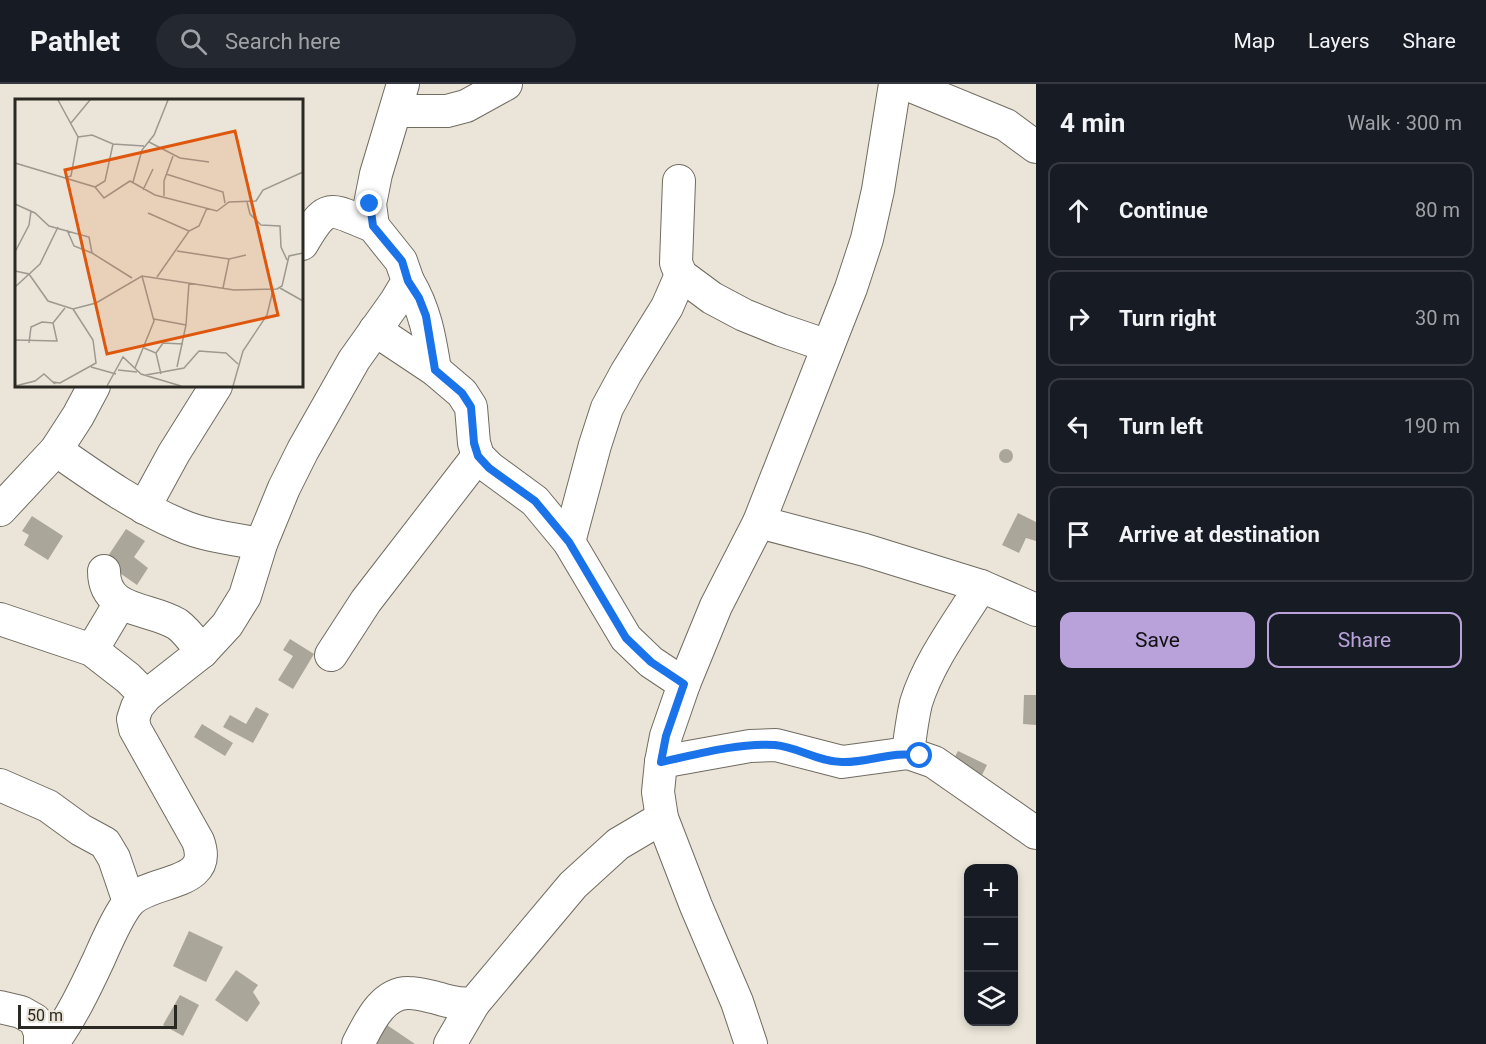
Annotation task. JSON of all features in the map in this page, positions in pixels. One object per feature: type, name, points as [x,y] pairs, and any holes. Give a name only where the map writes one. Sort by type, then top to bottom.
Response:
[{"type":"street","points":[[373,226],[370,204],[376,174],[400,97],[447,111],[466,106],[506,84]]},
{"type":"street","points":[[751,1044],[737,1002],[662,818],[658,792],[661,762],[666,736],[684,684],[716,606],[759,522],[851,288],[867,239],[878,190],[895,84]]},
{"type":"street","points":[[906,84],[1005,124],[1036,147]]},
{"type":"street","points":[[680,180],[676,262],[681,275],[712,298],[744,315],[828,346]]},
{"type":"street","points":[[303,242],[321,215],[328,212],[336,212],[373,226],[402,261],[408,281],[419,298],[426,316],[435,370]]},
{"type":"street","points":[[569,542],[607,408],[667,307],[681,275]]},
{"type":"street","points":[[0,1006],[21,1012],[48,1033],[129,902],[143,892],[185,878],[197,870],[202,850],[191,826],[135,729],[134,719],[137,707],[146,696],[201,652],[227,625],[245,596],[261,544],[284,488],[303,450],[354,360],[408,281]]},
{"type":"street","points":[[375,330],[435,370],[462,393],[471,407],[474,443],[478,456],[489,468],[535,501],[569,542],[626,638],[651,662],[684,684]]},
{"type":"street","points":[[0,510],[56,450],[93,387]]},
{"type":"street","points":[[144,508],[174,453],[215,387]]},
{"type":"street","points":[[56,450],[144,508],[190,528],[261,544]]},
{"type":"street","points":[[331,654],[373,592],[478,456]]},
{"type":"street","points":[[759,522],[864,550],[981,586],[1036,610]]},
{"type":"street","points":[[104,571],[104,582],[110,596],[120,603],[177,624],[189,634],[201,652]]},
{"type":"street","points":[[908,753],[913,717],[922,689],[944,646],[981,586]]},
{"type":"street","points":[[92,650],[120,603]]},
{"type":"street","points":[[0,619],[92,650],[109,661],[146,696]]},
{"type":"street","points":[[661,762],[716,750],[776,745],[842,762],[908,753],[934,762],[1036,833]]},
{"type":"street","points":[[0,785],[48,806],[81,830],[105,843],[114,858],[129,902]]},
{"type":"street","points":[[450,1044],[474,1003],[573,885],[618,844],[662,818]]},
{"type":"street","points":[[358,1044],[374,1015],[388,999],[406,992],[452,1002],[474,1003]]},
{"type":"building","points":[[1003,449],[1009,449],[1013,456],[1009,463],[1003,463],[999,459],[999,453]]},
{"type":"building","points":[[1018,513],[1036,522],[1036,541],[1026,538],[1019,553],[1002,545]]},
{"type":"building","points":[[32,516],[63,536],[48,560],[24,545],[29,535],[22,531]]},
{"type":"building","points":[[126,529],[145,541],[134,557],[148,568],[137,585],[104,562]]},
{"type":"building","points":[[290,639],[314,654],[293,689],[278,680],[293,656],[283,650]]},
{"type":"building","points":[[1024,695],[1036,695],[1036,725],[1023,724]]},
{"type":"building","points":[[256,707],[269,714],[253,743],[223,727],[230,715],[246,724]]},
{"type":"building","points":[[202,724],[233,743],[225,756],[194,737]]},
{"type":"building","points":[[958,751],[987,765],[979,781],[950,766]]},
{"type":"building","points":[[189,931],[223,947],[206,982],[173,966]]},
{"type":"building","points":[[236,970],[258,985],[253,992],[260,1003],[247,1022],[215,1000]]},
{"type":"building","points":[[180,995],[199,1005],[183,1036],[163,1025]]},
{"type":"building","points":[[387,1025],[415,1044],[362,1044],[375,1026],[383,1032]]},
{"type":"route","points":[[370,204],[373,226],[402,261],[408,281],[419,298],[426,316],[435,370],[462,393],[471,407],[474,443],[478,456],[489,468],[535,501],[569,542],[626,638],[651,662],[684,684],[666,736],[661,762],[716,750],[776,745],[842,762],[908,753],[920,756]]}]
